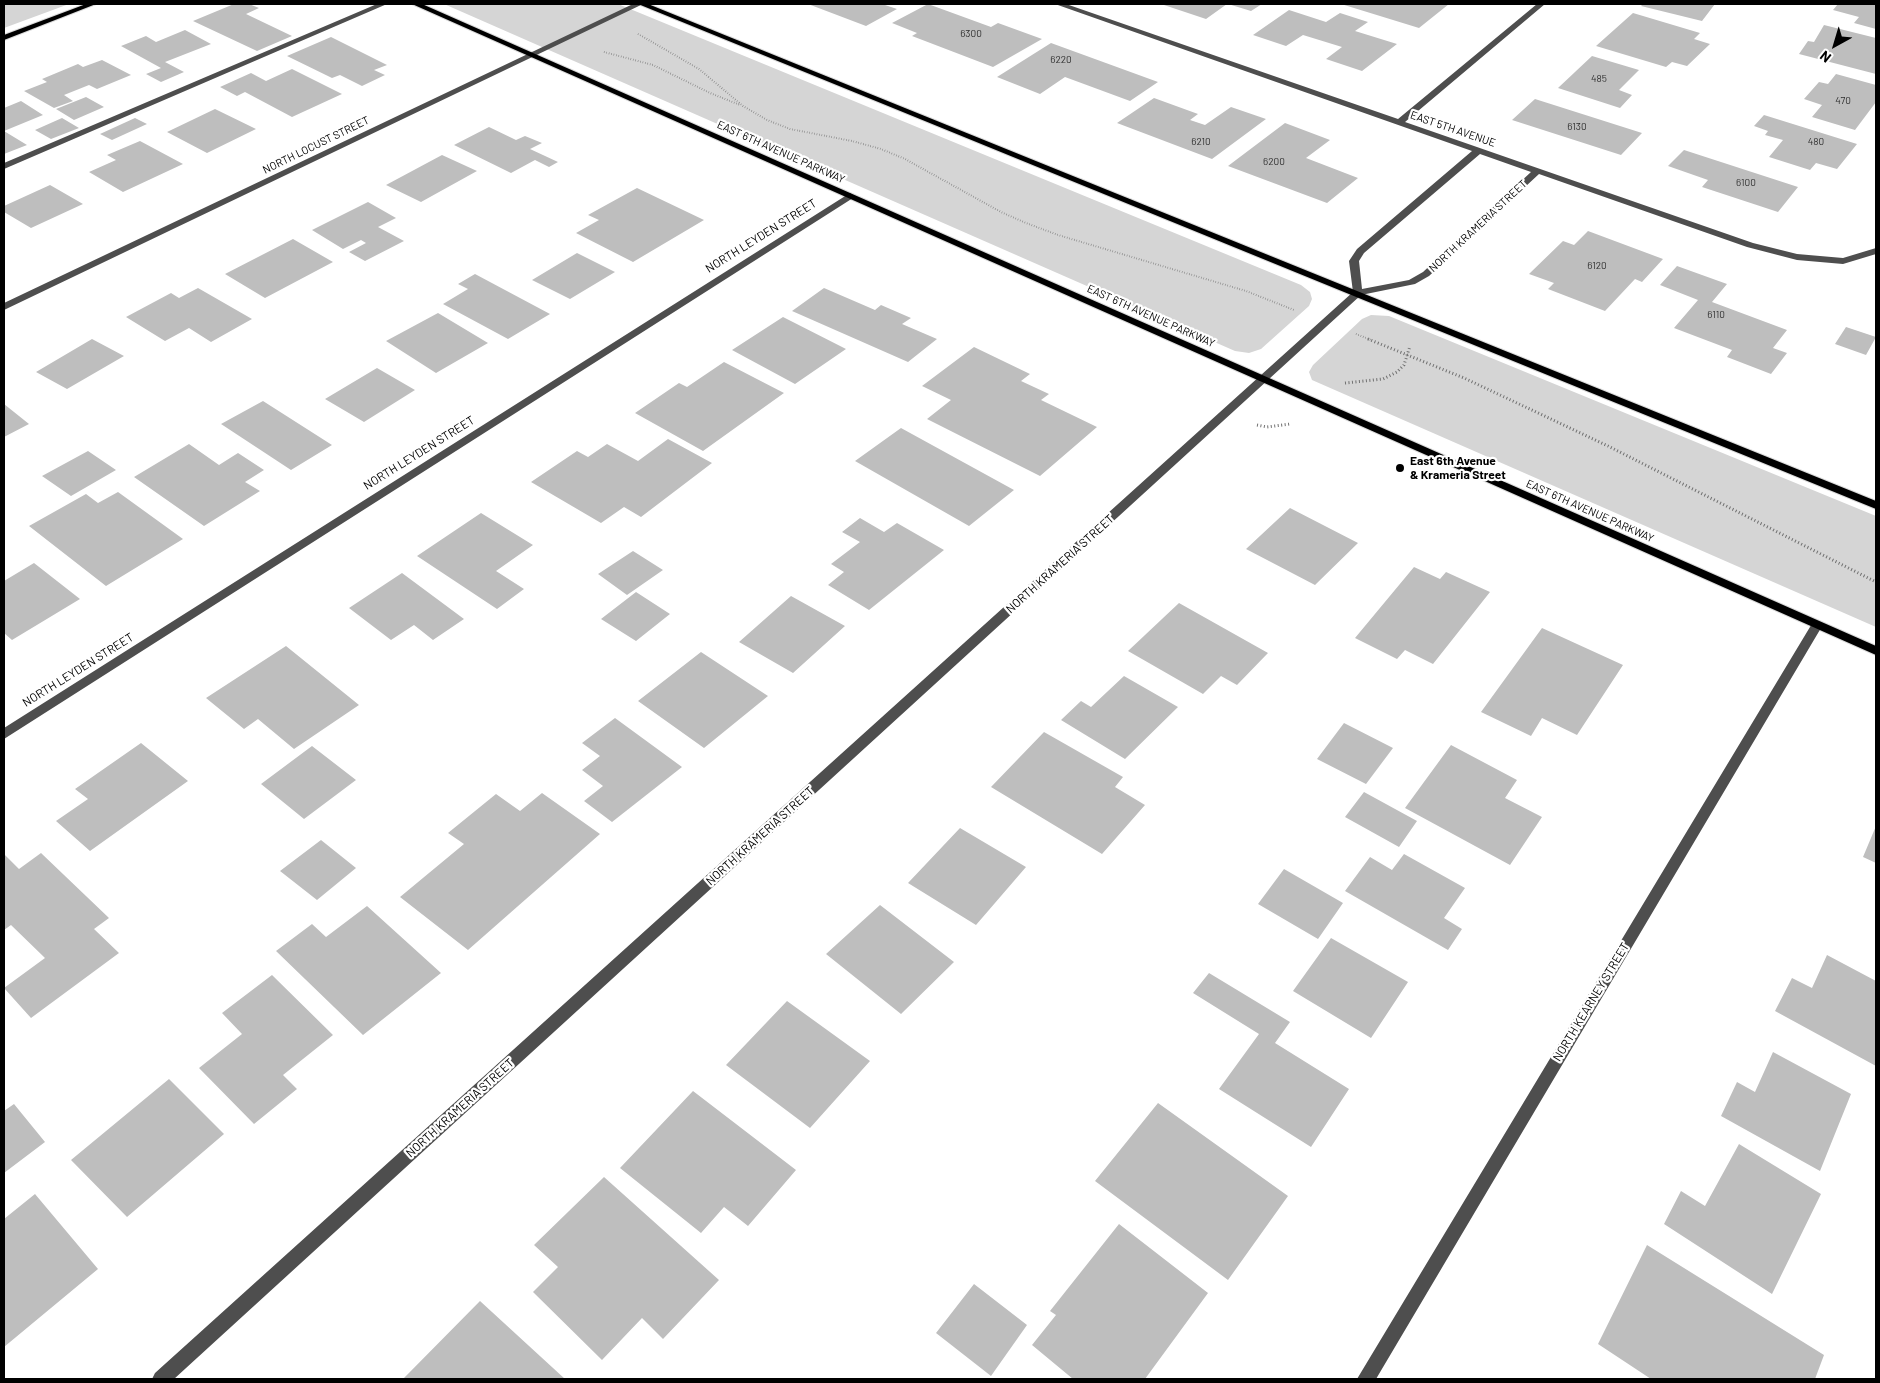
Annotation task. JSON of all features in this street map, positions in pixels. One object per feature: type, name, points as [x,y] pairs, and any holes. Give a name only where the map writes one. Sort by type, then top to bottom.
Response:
[{"type":"main road","points":[[4,38],[92,4]]},
{"type":"main road","name":"EAST 6TH AVENUE PARKWAY","points":[[416,4],[1876,651]]},
{"type":"main road","points":[[640,4],[1358,293],[1876,505]]},
{"type":"street","points":[[4,166],[383,4]]},
{"type":"street","name":"NORTH LOCUST STREET","points":[[4,308],[531,54],[640,4]]},
{"type":"street","name":"EAST 5TH AVENUE","points":[[1059,4],[1750,245],[1797,257],[1843,261],[1876,251]]},
{"type":"street","points":[[1400,122],[1541,4]]},
{"type":"street","points":[[1358,293],[1354,262],[1360,251],[1479,150]]},
{"type":"street","name":"NORTH KRAMERIA STREET","points":[[161,1379],[1358,293],[1412,282],[1426,274],[1537,170]]},
{"type":"street","name":"NORTH LEYDEN STREET","points":[[4,734],[850,196]]},
{"type":"street","name":"NORTH KEARNEY STREET","points":[[1366,1379],[1817,625]]},
{"type":"path","points":[[562,40],[580,47],[653,65],[710,93],[743,106],[699,70],[663,47],[607,18]]},
{"type":"path","points":[[1222,417],[1267,427],[1290,424],[1304,415],[1336,388],[1347,382],[1384,379],[1397,372],[1406,360],[1410,343],[1418,334],[1433,324]]},
{"type":"shaded area","points":[[4,4],[69,4],[4,28]]},
{"type":"shaded area","points":[[444,4],[618,4],[1301,285],[1310,292],[1312,299],[1309,306],[1261,349],[1249,353],[1235,351]]},
{"type":"shaded area","points":[[1371,315],[1389,316],[1876,516],[1876,627],[1312,380],[1309,372],[1313,365],[1362,319]]},
{"type":"building","points":[[234,4],[249,4],[259,8],[246,14],[292,36],[257,51],[193,21]]},
{"type":"building","points":[[808,4],[882,4],[897,9],[866,26]]},
{"type":"building","points":[[928,4],[991,27],[998,23],[1042,39],[993,67],[912,36],[917,33],[892,23]]},
{"type":"building","points":[[1161,4],[1227,4],[1206,19]]},
{"type":"building","points":[[1228,4],[1262,4],[1251,11]]},
{"type":"building","points":[[1341,4],[1449,4],[1419,28]]},
{"type":"building","points":[[1643,4],[1715,4],[1702,21],[1641,6]]},
{"type":"building","points":[[1838,4],[1876,4],[1876,29],[1854,23],[1859,17],[1833,10]]},
{"type":"building","points":[[1289,10],[1326,22],[1340,13],[1368,22],[1355,31],[1397,44],[1362,71],[1326,59],[1342,47],[1303,35],[1286,46],[1253,35]]},
{"type":"building","points":[[1633,13],[1700,33],[1694,39],[1710,44],[1687,66],[1672,62],[1666,67],[1596,46]]},
{"type":"building","points":[[1824,25],[1876,38],[1876,74],[1799,54],[1808,41],[1814,42]]},
{"type":"building","points":[[185,30],[211,44],[165,62],[184,72],[161,82],[146,74],[161,68],[121,46],[146,36],[156,42]]},
{"type":"building","points":[[331,37],[387,65],[374,70],[385,75],[362,86],[340,75],[332,78],[287,56]]},
{"type":"building","points":[[1051,43],[1158,82],[1130,101],[1065,77],[1040,94],[997,77]]},
{"type":"building","points":[[1592,56],[1639,70],[1619,90],[1632,95],[1620,108],[1558,88]]},
{"type":"building","points":[[102,60],[131,75],[97,89],[89,85],[64,95],[73,101],[54,108],[24,91],[47,82],[42,79],[78,64],[83,67]]},
{"type":"building","points":[[292,69],[342,94],[292,117],[245,92],[237,96],[220,87],[251,73],[266,81]]},
{"type":"building","points":[[1836,74],[1876,85],[1876,102],[1855,130],[1812,117],[1822,105],[1804,99],[1819,82],[1828,84]]},
{"type":"building","points":[[86,97],[104,107],[74,120],[56,109]]},
{"type":"building","points":[[1154,98],[1198,114],[1190,120],[1205,125],[1231,107],[1266,119],[1212,159],[1117,123]]},
{"type":"building","points":[[1535,99],[1642,133],[1621,155],[1512,120]]},
{"type":"building","points":[[21,101],[43,115],[4,131],[4,108]]},
{"type":"building","points":[[215,109],[256,129],[207,153],[167,132]]},
{"type":"building","points":[[1764,115],[1857,144],[1837,169],[1816,163],[1810,170],[1769,157],[1783,140],[1765,135],[1768,131],[1754,126]]},
{"type":"building","points":[[62,118],[79,128],[51,139],[35,130]]},
{"type":"building","points":[[135,118],[147,124],[112,140],[100,134]]},
{"type":"building","points":[[1285,123],[1330,140],[1306,158],[1358,178],[1327,203],[1228,166]]},
{"type":"building","points":[[489,127],[516,140],[525,136],[542,143],[530,149],[558,162],[549,167],[535,160],[511,173],[454,145]]},
{"type":"building","points":[[4,131],[27,145],[4,154]]},
{"type":"building","points":[[140,141],[183,164],[123,192],[89,172],[116,160],[107,155]]},
{"type":"building","points":[[1684,150],[1798,187],[1778,212],[1702,187],[1708,180],[1668,166]]},
{"type":"building","points":[[442,155],[477,171],[421,202],[386,185]]},
{"type":"building","points":[[50,185],[83,204],[31,228],[4,212],[4,206]]},
{"type":"building","points":[[637,188],[704,220],[633,262],[576,233],[599,220],[588,215]]},
{"type":"building","points":[[368,202],[396,218],[378,227],[404,241],[365,261],[349,252],[366,243],[361,240],[343,249],[312,230]]},
{"type":"building","points":[[1588,231],[1663,259],[1642,282],[1635,279],[1605,311],[1548,289],[1554,283],[1529,274],[1563,241],[1574,245]]},
{"type":"building","points":[[293,239],[333,262],[265,298],[225,274]]},
{"type":"building","points":[[577,253],[615,272],[570,299],[532,280]]},
{"type":"building","points":[[1677,266],[1727,284],[1712,302],[1787,330],[1773,348],[1787,353],[1771,374],[1727,357],[1732,350],[1674,328],[1698,300],[1660,285]]},
{"type":"building","points":[[475,274],[550,314],[508,339],[443,304],[468,289],[458,284]]},
{"type":"building","points":[[198,288],[252,319],[211,342],[189,328],[165,341],[126,317],[171,293],[179,298]]},
{"type":"building","points":[[824,288],[875,310],[881,305],[911,318],[902,324],[937,339],[908,362],[792,311]]},
{"type":"building","points":[[438,313],[488,343],[436,373],[386,341]]},
{"type":"building","points":[[783,317],[846,349],[795,384],[732,350]]},
{"type":"building","points":[[1846,327],[1876,337],[1866,355],[1835,344]]},
{"type":"building","points":[[92,339],[124,356],[67,389],[36,372]]},
{"type":"building","points":[[974,347],[1030,374],[1021,381],[1049,394],[1041,400],[1097,427],[1040,476],[927,419],[951,400],[922,386]]},
{"type":"building","points":[[724,362],[784,393],[703,451],[635,413],[679,383],[687,387]]},
{"type":"building","points":[[377,368],[415,390],[364,422],[325,399]]},
{"type":"building","points":[[263,401],[332,445],[291,470],[221,424]]},
{"type":"building","points":[[4,404],[29,424],[4,437]]},
{"type":"building","points":[[901,428],[1014,490],[969,526],[855,461]]},
{"type":"building","points":[[668,439],[712,463],[641,517],[624,507],[601,523],[531,482],[577,451],[588,457],[607,444],[638,461]]},
{"type":"building","points":[[189,444],[219,465],[238,453],[264,470],[245,482],[260,491],[204,526],[134,477]]},
{"type":"building","points":[[88,451],[116,470],[71,496],[42,476]]},
{"type":"building","points":[[118,492],[183,539],[106,586],[29,526],[86,494],[98,503]]},
{"type":"building","points":[[1290,508],[1358,543],[1315,585],[1246,549]]},
{"type":"building","points":[[481,513],[533,545],[496,571],[524,589],[497,609],[417,556]]},
{"type":"building","points":[[860,518],[884,532],[897,523],[944,550],[869,610],[828,585],[844,572],[831,564],[860,542],[842,532]]},
{"type":"building","points":[[633,551],[663,570],[627,595],[598,574]]},
{"type":"building","points":[[34,563],[80,599],[12,640],[4,633],[4,581]]},
{"type":"building","points":[[1414,567],[1440,579],[1446,572],[1490,592],[1433,664],[1405,650],[1397,659],[1355,638]]},
{"type":"building","points":[[402,573],[464,619],[433,640],[414,625],[391,640],[349,608]]},
{"type":"building","points":[[636,592],[670,614],[636,641],[601,619]]},
{"type":"building","points":[[791,596],[845,626],[793,673],[739,642]]},
{"type":"building","points":[[1179,603],[1268,653],[1237,685],[1221,676],[1203,694],[1128,651]]},
{"type":"building","points":[[1542,628],[1623,665],[1577,735],[1542,718],[1531,736],[1481,712]]},
{"type":"building","points":[[286,646],[359,705],[294,749],[258,719],[244,729],[206,698]]},
{"type":"building","points":[[701,652],[768,696],[704,748],[638,701]]},
{"type":"building","points":[[1124,676],[1178,707],[1125,759],[1061,720],[1081,701],[1091,707]]},
{"type":"building","points":[[615,718],[682,767],[612,822],[584,801],[603,786],[582,770],[600,756],[582,743]]},
{"type":"building","points":[[1344,723],[1393,748],[1366,784],[1317,759]]},
{"type":"building","points":[[1044,732],[1123,777],[1115,787],[1145,805],[1102,854],[991,787]]},
{"type":"building","points":[[141,743],[188,781],[90,851],[56,821],[88,799],[75,789]]},
{"type":"building","points":[[1451,745],[1517,780],[1505,798],[1542,817],[1510,865],[1405,808]]},
{"type":"building","points":[[312,746],[356,780],[304,819],[261,784]]},
{"type":"building","points":[[1364,792],[1417,821],[1399,847],[1345,817]]},
{"type":"building","points":[[542,793],[600,834],[468,950],[400,897],[464,844],[448,833],[496,794],[520,811]]},
{"type":"building","points":[[1876,826],[1876,863],[1863,857]]},
{"type":"building","points":[[960,828],[1026,867],[976,925],[908,883]]},
{"type":"building","points":[[321,840],[356,868],[317,900],[280,871]]},
{"type":"building","points":[[41,853],[109,918],[94,929],[119,953],[31,1018],[4,988],[45,958],[11,925],[4,930],[4,854],[19,869]]},
{"type":"building","points":[[1404,854],[1465,888],[1444,918],[1462,929],[1448,950],[1345,891],[1370,857],[1392,870]]},
{"type":"building","points":[[1284,869],[1343,903],[1318,939],[1258,904]]},
{"type":"building","points":[[880,905],[954,962],[901,1014],[826,954]]},
{"type":"building","points":[[367,906],[441,973],[363,1035],[276,951],[312,924],[326,937]]},
{"type":"building","points":[[1331,938],[1408,982],[1371,1038],[1293,991]]},
{"type":"building","points":[[1827,955],[1876,981],[1876,1066],[1775,1011],[1792,978],[1812,988]]},
{"type":"building","points":[[1209,973],[1290,1022],[1275,1043],[1349,1089],[1311,1147],[1219,1089],[1259,1034],[1193,993]]},
{"type":"building","points":[[272,975],[333,1035],[283,1075],[297,1089],[254,1124],[199,1068],[242,1034],[222,1013]]},
{"type":"building","points":[[787,1001],[870,1061],[810,1128],[726,1065]]},
{"type":"building","points":[[1773,1052],[1851,1094],[1820,1171],[1721,1116],[1737,1082],[1755,1092]]},
{"type":"building","points":[[169,1079],[224,1134],[127,1217],[71,1160]]},
{"type":"building","points":[[693,1091],[796,1170],[748,1226],[724,1207],[701,1233],[620,1168]]},
{"type":"building","points":[[1158,1103],[1288,1196],[1228,1280],[1095,1181]]},
{"type":"building","points":[[14,1104],[45,1142],[4,1173],[4,1111]]},
{"type":"building","points":[[1739,1144],[1821,1194],[1772,1294],[1664,1224],[1681,1191],[1705,1206]]},
{"type":"building","points":[[604,1177],[719,1280],[663,1339],[642,1318],[602,1360],[533,1292],[558,1267],[534,1245]]},
{"type":"building","points":[[35,1194],[98,1269],[4,1347],[4,1219]]},
{"type":"building","points":[[1119,1224],[1208,1293],[1145,1379],[1073,1379],[1032,1345],[1056,1315],[1050,1311]]},
{"type":"building","points":[[1647,1245],[1824,1355],[1815,1379],[1651,1379],[1598,1344]]},
{"type":"building","points":[[974,1284],[1027,1325],[991,1376],[936,1333]]},
{"type":"building","points":[[480,1301],[565,1379],[403,1379]]},
{"type":"place","name":"East 6th Avenue & Krameria Street","points":[[1400,468]]}]
